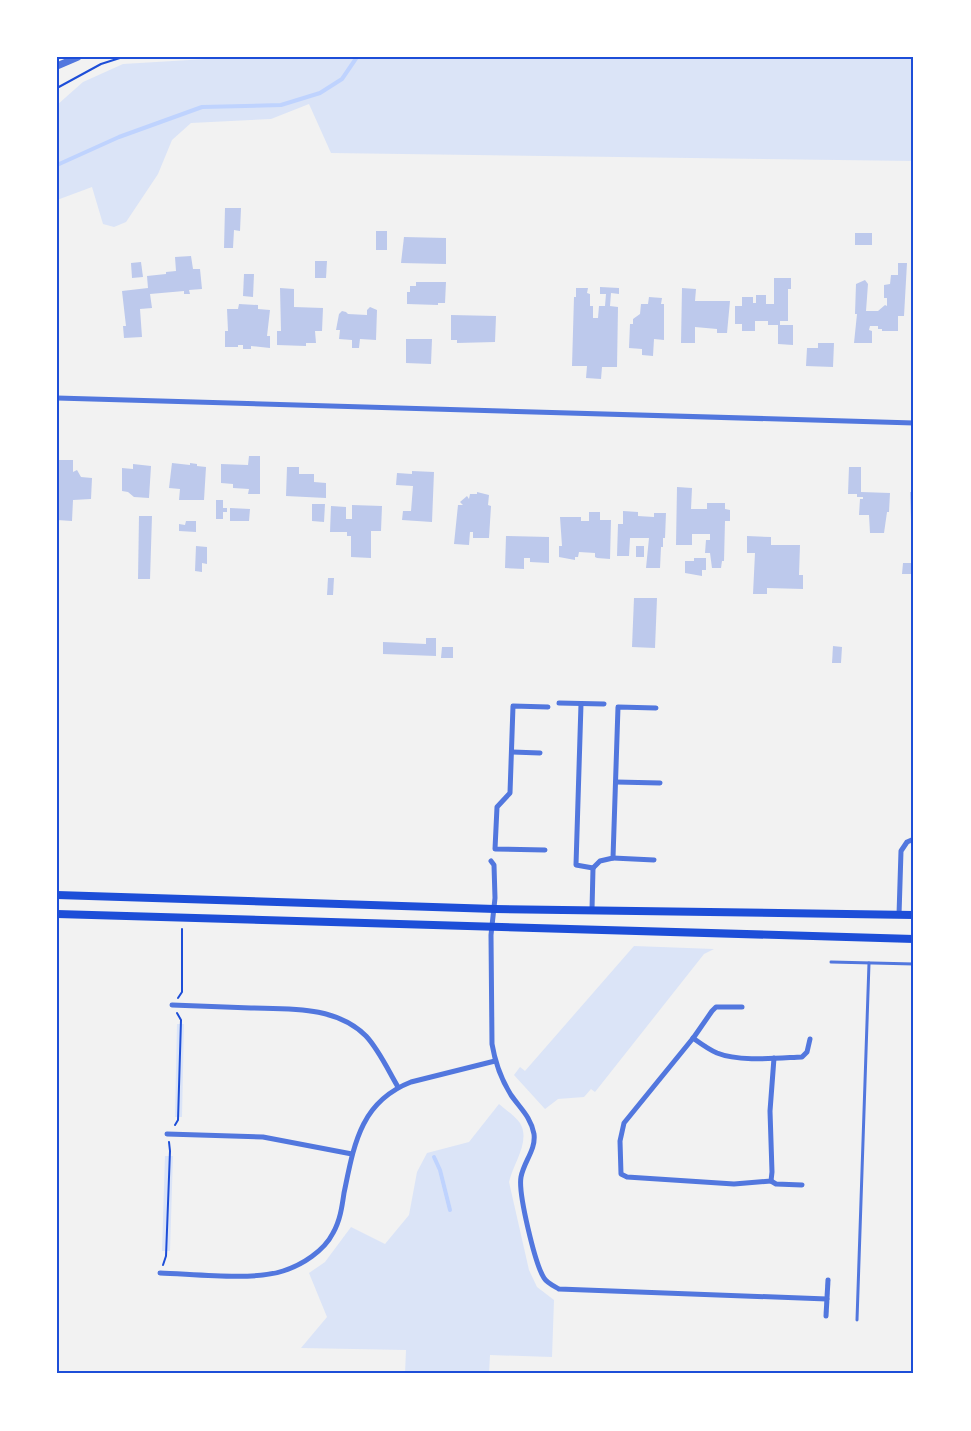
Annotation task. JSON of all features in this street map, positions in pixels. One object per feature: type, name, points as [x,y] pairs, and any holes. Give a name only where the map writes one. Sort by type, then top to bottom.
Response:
[{"type":"main road","points":[[57,894],[495,909],[914,915]]},
{"type":"main road","points":[[57,914],[914,939]]},
{"type":"street","points":[[57,66],[78,57]]},
{"type":"street","points":[[57,398],[914,423]]},
{"type":"street","points":[[559,703],[604,704]]},
{"type":"street","points":[[581,704],[576,865],[593,868]]},
{"type":"street","points":[[545,850],[495,849],[497,807],[510,793],[513,706],[548,707]]},
{"type":"street","points":[[613,858],[618,707],[656,708]]},
{"type":"street","points":[[512,752],[540,753]]},
{"type":"street","points":[[616,782],[660,783]]},
{"type":"street","points":[[899,915],[901,851],[908,842],[914,839]]},
{"type":"street","points":[[592,910],[593,868],[600,861],[613,858],[654,860]]},
{"type":"street","points":[[491,861],[494,865],[495,876],[495,909],[492,927],[492,1044],[495,1060],[511,1094],[530,1118],[533,1128],[533,1148],[521,1173],[520,1192],[539,1267],[546,1281],[559,1289],[827,1299]]},
{"type":"street","points":[[172,1005],[307,1009],[329,1014],[349,1023],[365,1035],[398,1087]]},
{"type":"street","points":[[742,1007],[716,1007],[624,1123],[620,1141],[621,1174],[627,1177],[734,1184],[771,1181],[776,1184],[802,1185]]},
{"type":"street","points":[[693,1038],[715,1052],[727,1056],[774,1058],[802,1057],[807,1052],[810,1039]]},
{"type":"street","points":[[771,1181],[770,1111],[774,1058]]},
{"type":"street","points":[[160,1273],[258,1275],[283,1271],[303,1262],[321,1249],[333,1234],[340,1215],[352,1154],[361,1128],[369,1113],[384,1097],[398,1087],[411,1082],[495,1060]]},
{"type":"street","points":[[167,1134],[263,1137],[352,1154]]},
{"type":"street","points":[[826,1316],[828,1280]]},
{"type":"lane","points":[[831,962],[914,964]]},
{"type":"lane","points":[[857,1320],[869,963]]},
{"type":"path","points":[[57,88],[101,64],[123,57]]},
{"type":"path","points":[[61,77],[65,83]]},
{"type":"path","points":[[160,1273],[166,1256],[170,1151],[167,1134],[178,1120],[181,1020],[172,1005],[182,992],[183,929]]},
{"type":"shaded area","points":[[213,57],[914,57],[914,161],[331,153],[309,104],[271,119],[191,123],[172,140],[158,174],[126,222],[114,227],[103,224],[92,187],[57,200],[57,105],[83,82],[123,64]]},
{"type":"shaded area","points":[[634,946],[714,949],[704,954],[595,1092],[591,1089],[584,1097],[558,1099],[545,1109],[514,1075],[520,1067],[525,1071]]},
{"type":"shaded area","points":[[177,1024],[184,1024],[182,1117],[175,1117]]},
{"type":"shaded area","points":[[499,1104],[518,1120],[523,1130],[522,1145],[509,1182],[529,1270],[537,1287],[554,1300],[552,1357],[490,1355],[489,1374],[405,1374],[406,1350],[301,1348],[327,1317],[309,1273],[325,1262],[351,1227],[385,1244],[409,1215],[417,1172],[427,1153],[469,1142]]},
{"type":"shaded area","points":[[165,1156],[173,1156],[170,1251],[162,1251]]},
{"type":"building","points":[[225,208],[241,208],[240,231],[234,230],[233,248],[224,248]]},
{"type":"building","points":[[376,231],[387,231],[387,250],[376,250]]},
{"type":"building","points":[[855,233],[872,233],[872,245],[855,245]]},
{"type":"building","points":[[404,237],[446,238],[446,264],[401,263]]},
{"type":"building","points":[[191,256],[193,269],[200,269],[202,289],[189,290],[190,294],[184,294],[184,291],[150,294],[152,308],[140,309],[142,337],[124,338],[123,326],[126,326],[122,291],[148,288],[147,276],[176,271],[175,257]]},
{"type":"building","points":[[315,261],[327,261],[326,278],[315,278]]},
{"type":"building","points":[[141,262],[143,277],[132,278],[131,263]]},
{"type":"building","points":[[898,263],[907,263],[904,316],[898,316],[898,331],[882,331],[878,329],[878,326],[870,326],[872,343],[854,343],[857,314],[855,314],[856,284],[865,280],[868,284],[866,311],[878,311],[885,305],[887,306],[887,298],[884,298],[884,285],[890,284],[891,275],[898,275]]},
{"type":"building","points":[[244,274],[254,274],[253,297],[243,296]]},
{"type":"building","points":[[774,278],[791,278],[791,289],[788,289],[788,321],[780,321],[780,325],[793,325],[793,345],[778,344],[778,325],[768,325],[768,321],[755,321],[755,331],[742,331],[742,324],[735,324],[735,306],[742,306],[742,297],[753,297],[753,303],[756,303],[756,295],[766,295],[766,304],[774,304]]},
{"type":"building","points":[[416,282],[446,282],[445,303],[438,303],[438,305],[407,304],[407,292],[410,292],[410,286],[416,286]]},
{"type":"building","points":[[600,287],[619,288],[619,294],[611,293],[610,306],[618,307],[617,367],[602,367],[601,379],[586,378],[587,366],[572,366],[574,297],[576,297],[576,288],[588,288],[590,306],[593,306],[593,318],[598,318],[599,306],[605,306],[606,294],[600,294]]},
{"type":"building","points":[[280,288],[294,289],[294,307],[323,308],[322,331],[315,331],[316,343],[306,343],[306,346],[277,345],[277,331],[281,331]]},
{"type":"building","points":[[682,288],[696,289],[695,301],[730,301],[727,333],[717,333],[717,329],[695,327],[695,343],[681,343]]},
{"type":"building","points":[[649,297],[662,298],[661,304],[664,304],[664,340],[654,339],[653,356],[642,355],[642,349],[629,348],[630,324],[633,324],[633,319],[640,314],[641,304],[648,304]]},
{"type":"building","points":[[239,304],[258,305],[258,309],[270,310],[267,336],[270,336],[270,348],[251,346],[251,349],[243,349],[243,345],[225,347],[225,331],[228,331],[227,309],[238,309]]},
{"type":"building","points":[[370,307],[377,310],[376,340],[360,339],[359,348],[352,348],[352,340],[339,339],[340,330],[336,330],[339,314],[342,311],[348,314],[367,315]]},
{"type":"building","points":[[451,315],[496,316],[495,342],[457,343],[457,340],[451,340]]},
{"type":"building","points":[[406,339],[432,339],[431,364],[406,363]]},
{"type":"building","points":[[818,343],[834,343],[833,367],[806,366],[807,348],[818,348]]},
{"type":"building","points":[[249,456],[260,456],[260,494],[248,494],[249,489],[233,488],[233,484],[221,483],[221,464],[248,465]]},
{"type":"building","points":[[58,460],[73,460],[73,472],[77,470],[81,477],[92,478],[91,499],[73,500],[72,521],[57,520]]},
{"type":"building","points":[[172,463],[190,465],[190,463],[206,467],[204,500],[179,500],[180,489],[169,488]]},
{"type":"building","points":[[133,464],[151,466],[149,498],[134,497],[122,491],[122,468],[133,469]]},
{"type":"building","points":[[287,467],[299,467],[299,474],[314,474],[314,482],[326,483],[326,498],[286,496]]},
{"type":"building","points":[[849,467],[861,467],[861,492],[890,493],[889,512],[887,512],[884,533],[870,533],[869,515],[859,515],[860,499],[863,497],[848,494]]},
{"type":"building","points":[[412,471],[434,472],[432,522],[402,520],[403,511],[411,511],[413,486],[396,485],[397,473],[412,474]]},
{"type":"building","points":[[677,487],[692,488],[691,509],[707,509],[707,503],[725,503],[725,509],[730,510],[730,521],[725,521],[724,561],[722,561],[721,568],[712,568],[710,553],[705,553],[706,540],[710,540],[710,534],[692,534],[692,545],[676,545]]},
{"type":"building","points":[[477,492],[489,495],[488,505],[491,506],[489,538],[473,538],[473,532],[470,532],[469,545],[454,544],[458,505],[463,505],[460,502],[467,496],[469,499],[470,494],[477,494]]},
{"type":"building","points":[[910,492],[914,492],[914,519],[911,519]]},
{"type":"building","points":[[216,500],[223,500],[223,508],[227,508],[227,512],[223,512],[223,519],[216,519]]},
{"type":"building","points":[[312,504],[325,504],[324,522],[312,521]]},
{"type":"building","points":[[352,505],[382,506],[381,531],[371,531],[371,558],[351,557],[351,536],[347,536],[347,532],[330,532],[331,506],[346,507],[346,519],[352,519]]},
{"type":"building","points":[[230,508],[250,509],[249,521],[230,521]]},
{"type":"building","points":[[623,511],[638,512],[638,516],[654,517],[654,513],[666,513],[660,568],[646,568],[649,538],[630,538],[629,556],[617,556],[618,524],[623,524]]},
{"type":"building","points":[[589,512],[600,512],[600,520],[611,520],[610,559],[597,558],[595,553],[579,552],[575,560],[559,557],[559,546],[562,546],[560,517],[581,517],[581,521],[589,521]]},
{"type":"building","points":[[139,516],[152,516],[150,579],[138,579]]},
{"type":"building","points":[[186,521],[196,521],[196,532],[179,531],[179,524],[185,525]]},
{"type":"building","points":[[506,536],[549,537],[549,563],[530,562],[530,558],[524,558],[524,569],[505,568]]},
{"type":"building","points":[[747,536],[771,537],[771,545],[800,545],[799,575],[803,575],[803,589],[767,588],[767,594],[753,594],[755,553],[747,553]]},
{"type":"building","points":[[196,546],[207,547],[207,564],[202,563],[202,572],[195,571]]},
{"type":"building","points":[[636,546],[644,546],[644,557],[636,557]]},
{"type":"building","points":[[694,558],[706,558],[706,570],[702,570],[702,576],[685,573],[685,561],[694,561]]},
{"type":"building","points":[[903,563],[911,563],[911,574],[902,574]]},
{"type":"building","points":[[328,578],[334,578],[333,595],[327,595]]},
{"type":"building","points":[[634,598],[657,598],[655,648],[632,647]]},
{"type":"building","points":[[426,638],[436,638],[436,656],[383,654],[383,642],[426,644]]},
{"type":"building","points":[[833,646],[842,647],[841,663],[832,663]]},
{"type":"building","points":[[442,647],[453,647],[453,658],[441,658]]},
{"type":"waterway","points":[[57,165],[119,137],[202,107],[281,105],[320,93],[342,79],[357,57]]},
{"type":"waterway","points":[[434,1157],[440,1170],[450,1210]]}]
